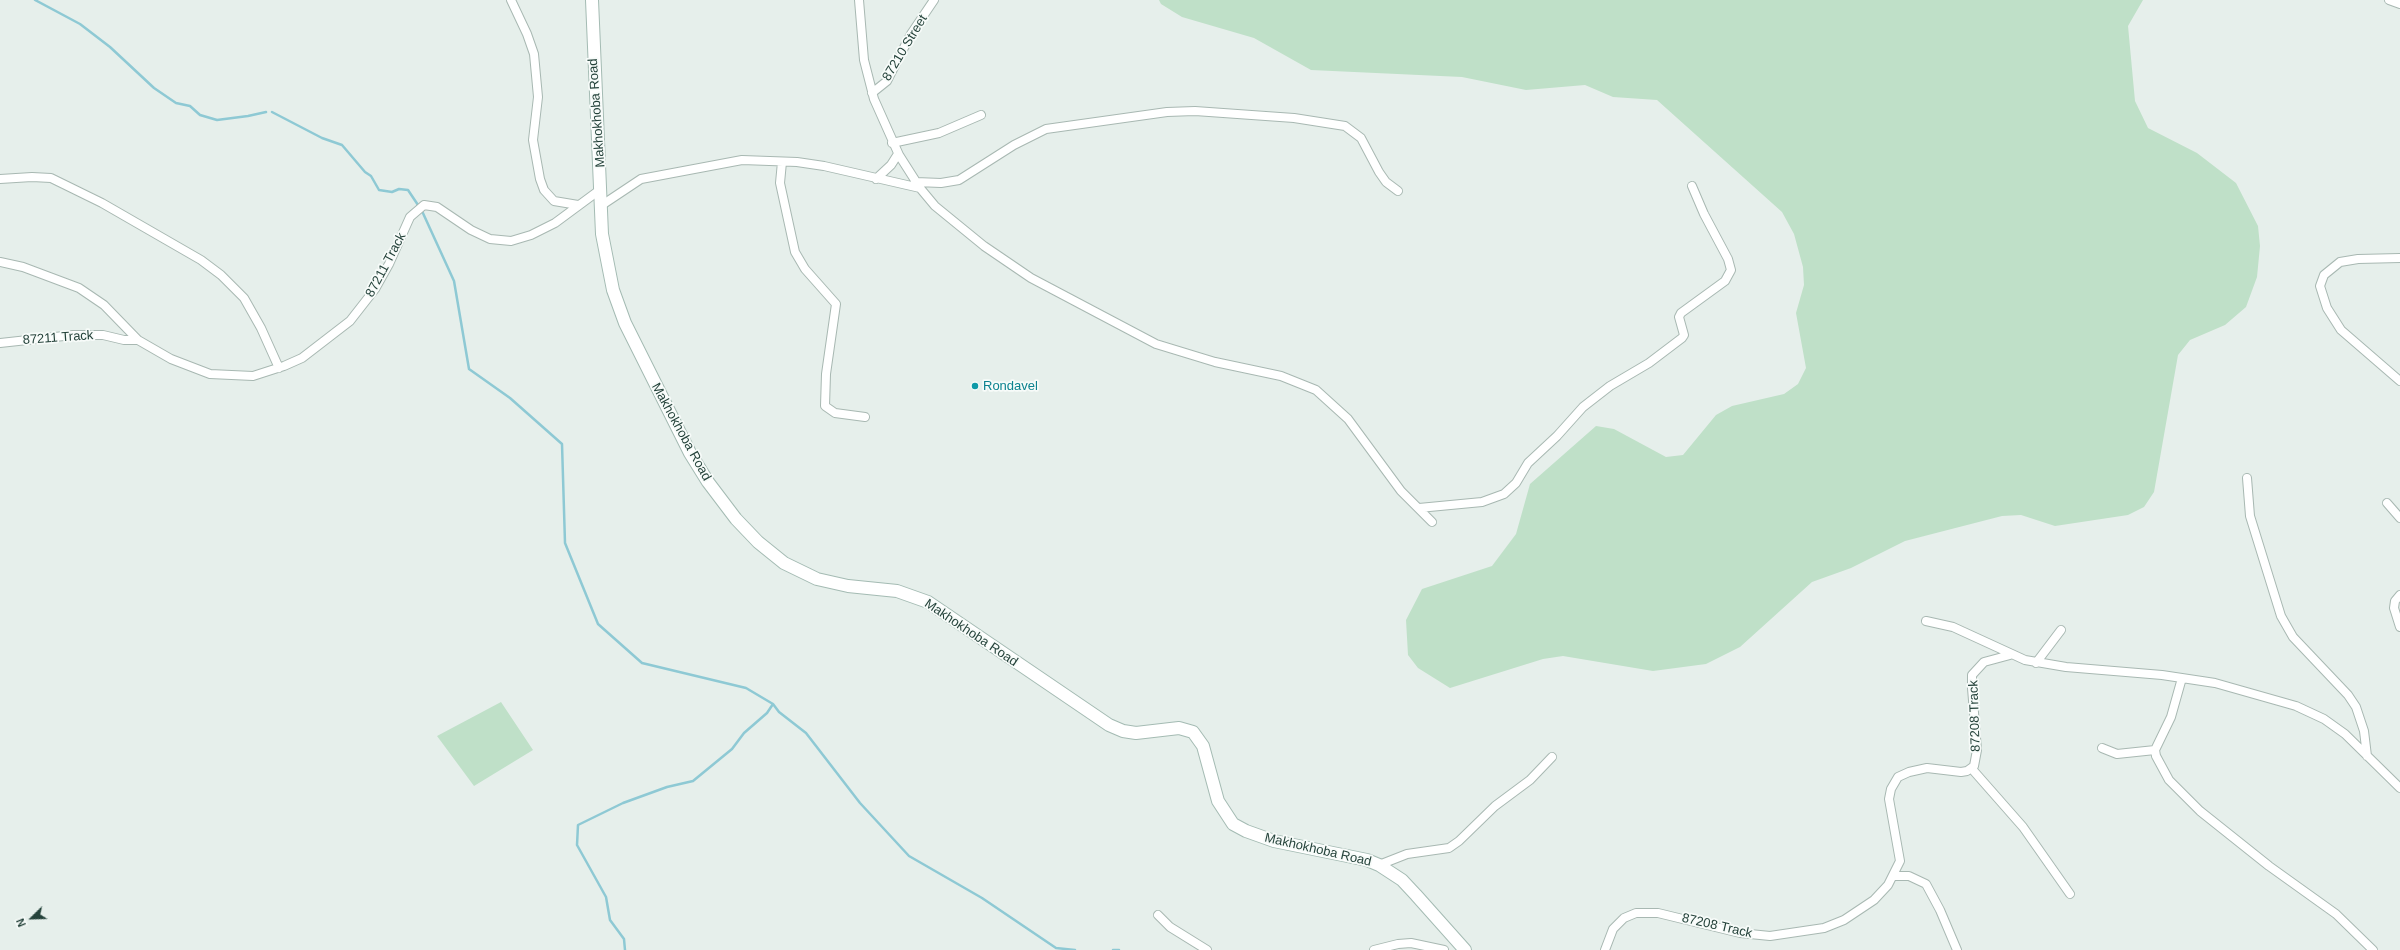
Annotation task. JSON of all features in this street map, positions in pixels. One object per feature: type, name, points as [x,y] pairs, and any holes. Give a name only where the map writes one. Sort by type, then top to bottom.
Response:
[{"type":"street","points":[[511,0],[527,34],[534,54],[538,97],[533,140],[540,179],[544,190],[554,201],[578,205]]},
{"type":"street","name":"Makhokhoba Road","points":[[592,0],[592,41],[606,261],[625,323],[690,453],[720,499],[758,542],[784,563],[817,579],[848,586],[897,591],[928,602],[1110,725],[1123,731],[1136,732],[1179,728],[1193,732],[1203,746],[1218,801],[1233,824],[1246,831],[1274,841],[1367,860],[1379,865],[1402,880],[1465,950]]},
{"type":"street","points":[[859,0],[864,60],[872,94],[898,154],[918,185],[935,206],[998,256],[1031,278],[1156,344],[1215,362],[1281,376],[1316,390],[1348,419],[1401,491],[1432,522]]},
{"type":"street","name":"87210 Street","points":[[872,94],[887,81],[911,34],[934,0]]},
{"type":"street","points":[[2389,0],[2400,4]]},
{"type":"street","points":[[602,205],[642,179],[742,160],[797,162],[849,170],[876,179],[918,185],[941,183],[958,180],[1014,145],[1046,129],[1167,112],[1195,111],[1294,118],[1345,126],[1361,138],[1386,182],[1398,191]]},
{"type":"street","points":[[892,143],[939,133],[981,115]]},
{"type":"street","points":[[876,179],[891,165],[898,154]]},
{"type":"street","points":[[782,162],[780,183],[794,252],[805,269],[836,304],[827,363],[825,406],[835,413],[865,417]]},
{"type":"street","points":[[0,179],[32,177],[51,178],[102,203],[202,260],[221,275],[244,298],[261,328],[279,368]]},
{"type":"street","points":[[1419,508],[1482,502],[1504,494],[1516,483],[1528,463],[1557,436],[1584,407],[1610,386],[1649,363],[1682,338],[1684,335],[1679,317],[1681,313],[1725,281],[1731,270],[1728,259],[1704,214],[1692,186]]},
{"type":"street","name":"87211 Track","points":[[0,343],[74,335],[103,335],[124,340],[138,340],[171,360],[210,374],[253,376],[279,368],[302,358],[324,343],[350,321],[365,304],[389,264],[410,217],[420,208],[437,207],[471,230],[490,239],[511,241],[542,230],[602,189]]},
{"type":"street","points":[[2400,258],[2358,259],[2340,262],[2324,275],[2320,286],[2327,308],[2341,330],[2400,381]]},
{"type":"street","points":[[0,262],[23,267],[79,288],[104,305],[138,340]]},
{"type":"street","points":[[2247,478],[2250,516],[2281,616],[2298,642],[2348,695],[2356,707],[2364,731],[2367,756]]},
{"type":"street","points":[[2387,502],[2400,518]]},
{"type":"street","points":[[2400,595],[2394,608],[2400,628]]},
{"type":"street","points":[[1926,621],[1953,627],[1992,644],[2010,655],[2036,663],[2182,678],[2215,683],[2265,697],[2316,715],[2345,734],[2400,788]]},
{"type":"street","points":[[2036,663],[2061,630]]},
{"type":"street","name":"87208 Track","points":[[1605,950],[1613,929],[1619,922],[1629,915],[1641,912],[1658,913],[1732,932],[1760,936],[1783,935],[1818,929],[1844,920],[1867,905],[1881,893],[1895,876],[1900,862],[1889,794],[1898,777],[1909,772],[1927,768],[1961,772],[1972,769],[1976,761],[1977,750],[1972,675],[1984,662],[2010,655]]},
{"type":"street","points":[[2182,678],[2171,717],[2155,750],[2161,768],[2169,780],[2180,793],[2269,866],[2336,914],[2374,950]]},
{"type":"street","points":[[2102,748],[2117,754],[2155,750]]},
{"type":"street","points":[[1379,865],[1407,854],[1449,848],[1460,841],[1495,806],[1530,780],[1552,757]]},
{"type":"street","points":[[1972,769],[2023,827],[2070,894]]},
{"type":"street","points":[[1895,876],[1909,876],[1926,884],[1940,910],[1958,950]]},
{"type":"street","points":[[1158,915],[1170,927],[1207,950]]},
{"type":"street","points":[[1374,950],[1398,944],[1410,943],[1444,950]]},
{"type":"green space","points":[[1159,0],[2143,0],[2128,26],[2135,101],[2148,128],[2197,153],[2236,183],[2258,226],[2260,246],[2257,277],[2246,307],[2225,325],[2190,340],[2178,355],[2154,492],[2144,507],[2128,515],[2055,526],[2021,515],[2002,516],[1905,541],[1851,568],[1812,582],[1740,647],[1706,664],[1653,671],[1563,656],[1543,659],[1450,688],[1418,668],[1408,655],[1406,620],[1422,589],[1492,566],[1516,534],[1530,484],[1596,426],[1614,429],[1666,457],[1683,455],[1716,415],[1732,406],[1784,394],[1798,384],[1806,368],[1796,313],[1804,285],[1803,267],[1794,234],[1782,212],[1657,100],[1613,97],[1585,85],[1526,90],[1462,77],[1311,70],[1254,38],[1182,17],[1161,4]]},
{"type":"green space","points":[[501,702],[533,750],[474,786],[437,736]]},
{"type":"waterway","points":[[35,0],[80,24],[110,47],[154,88],[176,103],[190,106],[200,115],[217,120],[266,112]]},
{"type":"waterway","points":[[272,112],[322,138],[342,145],[365,172],[371,176],[379,190],[392,192],[399,189],[408,190],[422,211],[454,281],[469,369],[510,398],[562,444],[565,543],[598,624],[642,663],[746,688],[773,704],[779,712],[806,733],[860,803],[909,856],[982,898],[1056,948],[1075,950]]},
{"type":"waterway","points":[[625,950],[624,939],[610,920],[606,897],[577,845],[578,825],[623,803],[667,787],[693,781],[732,749],[744,733],[767,713],[773,704]]},
{"type":"waterway","points":[[1113,950],[1119,950]]},
{"type":"place","name":"Rondavel","points":[[975,386]]}]
